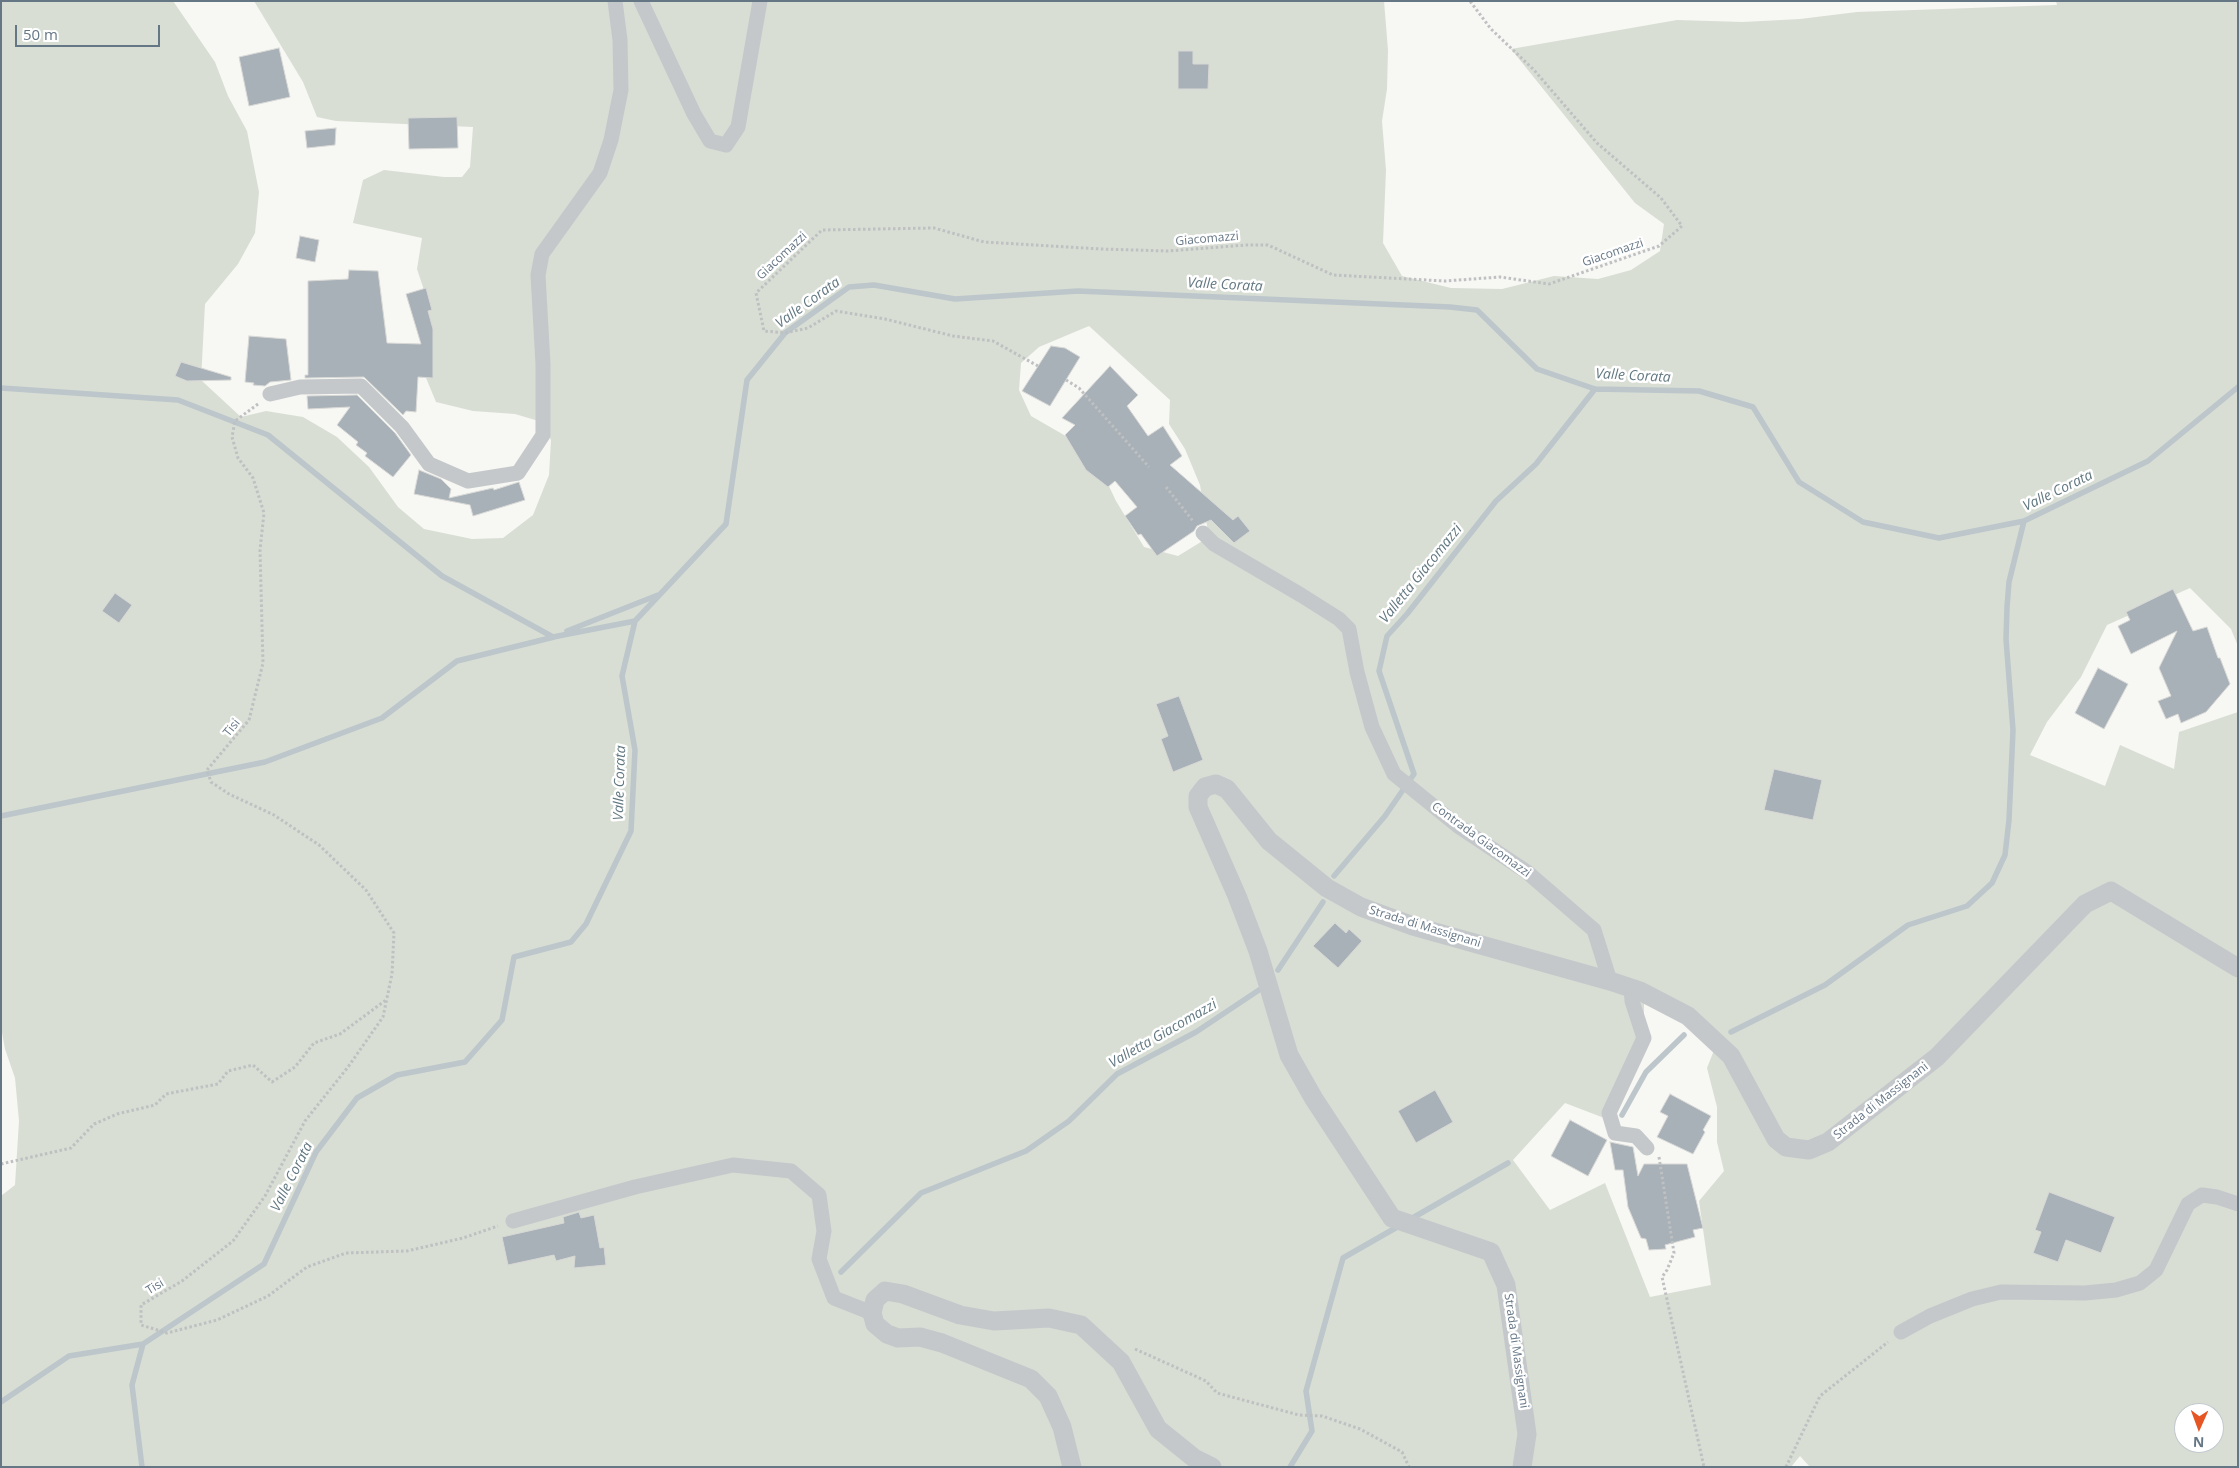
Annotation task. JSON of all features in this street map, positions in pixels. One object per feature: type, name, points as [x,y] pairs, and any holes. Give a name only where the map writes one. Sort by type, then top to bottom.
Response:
[{"type":"street","points":[[270,394],[300,387],[361,386],[402,427],[429,464],[468,480],[518,473],[543,435],[543,364],[538,275],[542,254],[600,173],[611,140],[621,90],[620,40],[615,1]]},
{"type":"street","points":[[641,1],[678,76],[694,114],[710,141],[726,145],[738,127],[760,1]]},
{"type":"street","name":"Contrada Giacomazzi","points":[[1203,533],[1214,544],[1301,595],[1339,620],[1349,629],[1372,727],[1394,774],[1458,826],[1527,872],[1594,930],[1610,981]]},
{"type":"street","name":"Strada di Massignani","points":[[1522,1467],[1528,1434],[1508,1295],[1492,1252],[1392,1218],[1314,1100],[1290,1055],[1258,951],[1237,896],[1198,807],[1198,796],[1201,791],[1211,784],[1222,786],[1269,841],[1327,888],[1360,907],[1413,926],[1610,981],[1631,988],[1688,1016],[1730,1056],[1776,1139],[1786,1147],[1809,1150],[1828,1142],[1937,1057],[2085,904],[2112,891],[2238,968]]},
{"type":"street","points":[[1631,988],[1632,1001],[1644,1038],[1609,1113],[1616,1133],[1636,1136],[1647,1148]]},
{"type":"street","points":[[513,1221],[635,1187],[733,1166],[791,1171],[820,1195],[824,1231],[819,1259],[834,1298],[873,1307]]},
{"type":"street","points":[[1900,1332],[1930,1316],[1972,1298],[2001,1292],[2084,1293],[2116,1290],[2140,1283],[2156,1270],[2188,1204],[2202,1195],[2217,1197],[2238,1204]]},
{"type":"street","points":[[1072,1467],[1062,1427],[1048,1396],[1031,1379],[942,1343],[920,1337],[898,1338],[887,1334],[874,1324],[873,1307],[885,1291],[902,1294],[960,1316],[994,1321],[1049,1318],[1081,1325],[1121,1362],[1158,1429],[1194,1458],[1212,1467]]},
{"type":"path","name":"Giacomazzi","points":[[1038,366],[993,341],[953,336],[885,319],[836,311],[808,328],[785,333],[764,331],[756,293],[822,230],[877,227],[934,228],[984,242],[1038,247],[1168,252],[1246,244],[1268,245],[1333,275],[1444,280],[1500,277],[1549,284],[1659,246],[1682,226],[1661,198],[1597,143],[1534,70],[1491,29],[1470,1]]},
{"type":"path","points":[[1066,380],[1079,388],[1149,467]]},
{"type":"path","name":"Tisi","points":[[270,394],[235,421],[232,437],[238,458],[253,478],[264,512],[260,550],[263,663],[249,720],[207,770],[211,782],[230,794],[274,815],[320,844],[366,890],[394,933],[392,974],[383,1017],[348,1067],[305,1121],[265,1196],[233,1241],[182,1281],[141,1305],[141,1325],[167,1333],[217,1320],[268,1296],[307,1268],[346,1253],[407,1251],[463,1238],[513,1221]]},
{"type":"path","points":[[1166,488],[1203,533]]},
{"type":"path","points":[[1,1164],[71,1148],[94,1124],[118,1114],[155,1105],[166,1094],[218,1084],[228,1071],[253,1065],[272,1082],[295,1067],[314,1043],[340,1034],[387,1000]]},
{"type":"path","points":[[1647,1148],[1661,1158],[1666,1214],[1674,1253],[1662,1277],[1704,1467]]},
{"type":"path","points":[[1786,1467],[1820,1396],[1900,1332]]},
{"type":"path","points":[[1128,1346],[1206,1381],[1217,1393],[1299,1416],[1322,1416],[1360,1429],[1402,1452],[1409,1467]]},
{"type":"shaded area","points":[[1,1],[173,1],[215,62],[228,96],[247,131],[259,192],[255,233],[238,264],[205,304],[201,380],[241,417],[266,411],[303,417],[337,437],[369,467],[398,507],[424,529],[472,539],[503,538],[533,515],[549,475],[551,440],[542,422],[515,414],[473,411],[436,402],[424,373],[429,353],[423,287],[417,269],[422,238],[353,223],[363,180],[384,170],[444,177],[462,177],[470,167],[473,127],[336,121],[317,117],[303,82],[254,1],[1384,1],[1388,50],[1387,89],[1382,121],[1386,170],[1383,243],[1402,276],[1451,288],[1502,289],[1554,276],[1598,279],[1631,270],[1660,251],[1664,224],[1635,203],[1511,49],[1677,20],[1743,22],[1800,19],[1857,12],[2057,5],[2056,1],[2238,1],[2238,646],[2231,629],[2190,588],[2107,625],[2081,677],[2047,722],[2030,755],[2105,786],[2120,745],[2174,769],[2179,732],[2238,712],[2238,1467],[1810,1467],[1800,1456],[1791,1467],[1,1467],[1,1196],[15,1185],[19,1121],[15,1078],[5,1049],[1,1027]],"holes":[[[1089,326],[1170,400],[1169,424],[1185,449],[1200,485],[1209,537],[1178,556],[1144,547],[1116,501],[1097,461],[1064,435],[1031,416],[1019,390],[1021,363],[1039,347]],[[1644,994],[1720,1035],[1707,1068],[1717,1107],[1717,1142],[1724,1171],[1699,1201],[1711,1285],[1650,1297],[1605,1183],[1550,1210],[1513,1160],[1565,1103],[1612,1121],[1644,1053]]]},
{"type":"building","points":[[279,48],[290,97],[249,106],[239,57]]},
{"type":"building","points":[[1178,51],[1193,51],[1193,64],[1209,64],[1208,89],[1178,89]]},
{"type":"building","points":[[457,117],[458,148],[409,149],[408,118]]},
{"type":"building","points":[[336,128],[335,145],[307,148],[305,131]]},
{"type":"building","points":[[300,236],[319,240],[315,262],[296,258]]},
{"type":"building","points":[[349,270],[378,271],[387,343],[421,344],[406,294],[426,288],[432,310],[428,311],[433,329],[433,378],[418,377],[416,412],[406,411],[403,415],[364,377],[305,378],[305,375],[308,375],[308,281],[348,279]]},
{"type":"building","points":[[249,336],[286,339],[291,380],[270,382],[265,386],[245,382]]},
{"type":"building","points":[[1051,346],[1065,348],[1080,357],[1050,406],[1022,391]]},
{"type":"building","points":[[181,362],[231,377],[231,380],[187,381],[175,376]]},
{"type":"building","points":[[1110,366],[1138,395],[1127,406],[1148,436],[1163,426],[1182,456],[1170,465],[1233,520],[1238,516],[1250,531],[1234,543],[1211,520],[1197,526],[1194,531],[1157,556],[1141,534],[1138,535],[1125,516],[1137,507],[1115,481],[1108,487],[1086,470],[1065,435],[1075,425],[1062,418]]},
{"type":"building","points":[[357,395],[395,433],[411,455],[393,477],[365,456],[367,453],[356,445],[358,442],[337,425],[350,407],[308,409],[307,396]]},
{"type":"building","points":[[419,470],[441,479],[451,489],[449,498],[493,488],[494,490],[519,482],[525,500],[473,516],[470,505],[414,494]]},
{"type":"building","points":[[2173,589],[2193,631],[2207,627],[2230,684],[2206,712],[2181,723],[2178,714],[2166,719],[2158,701],[2171,696],[2159,668],[2177,631],[2131,654],[2118,626],[2130,620],[2126,612]]},
{"type":"building","points":[[115,593],[132,605],[119,623],[102,611]]},
{"type":"building","points":[[2098,668],[2128,684],[2104,729],[2075,713]]},
{"type":"building","points":[[1179,696],[1203,760],[1173,772],[1161,739],[1168,736],[1156,704]]},
{"type":"building","points":[[1774,769],[1822,780],[1813,820],[1764,810]]},
{"type":"building","points":[[1335,923],[1346,933],[1349,929],[1362,941],[1338,968],[1313,946]]},
{"type":"building","points":[[1435,1090],[1453,1122],[1416,1143],[1398,1111]]},
{"type":"building","points":[[1670,1094],[1711,1116],[1693,1154],[1657,1137],[1668,1116],[1660,1112]]},
{"type":"building","points":[[1570,1120],[1607,1140],[1588,1176],[1551,1156]]},
{"type":"building","points":[[1610,1142],[1633,1147],[1638,1176],[1644,1164],[1687,1164],[1703,1228],[1693,1230],[1695,1237],[1665,1245],[1666,1249],[1649,1250],[1646,1239],[1641,1238],[1628,1207],[1623,1170],[1615,1170]]},
{"type":"building","points":[[2049,1192],[2115,1217],[2101,1253],[2066,1240],[2058,1262],[2033,1253],[2041,1232],[2035,1230]]},
{"type":"building","points":[[579,1212],[581,1218],[594,1215],[600,1248],[604,1247],[606,1265],[574,1268],[575,1256],[556,1261],[554,1255],[508,1265],[502,1237],[564,1223],[563,1217]]},
{"type":"waterway","name":"Valle Corata","points":[[142,1467],[132,1385],[143,1344],[264,1264],[316,1152],[357,1098],[397,1075],[465,1062],[502,1020],[514,957],[571,942],[586,924],[631,831],[635,750],[622,676],[635,621],[726,524],[747,380],[785,333],[849,287],[874,285],[955,299],[1078,291],[1450,307],[1477,310],[1537,369],[1595,389],[1699,391],[1753,407],[1799,482],[1863,522],[1939,538],[2024,521],[2148,461],[2238,387]]},
{"type":"waterway","points":[[1,388],[178,400],[268,435],[442,576],[553,637],[635,621]]},
{"type":"waterway","name":"Valletta Giacomazzi","points":[[1334,876],[1385,816],[1414,774],[1379,671],[1387,636],[1407,614],[1496,501],[1536,464],[1595,389]]},
{"type":"waterway","points":[[1731,1032],[1825,985],[1908,925],[1967,906],[1992,883],[2005,855],[2009,820],[2013,730],[2006,639],[2007,607],[2009,582],[2024,521]]},
{"type":"waterway","points":[[567,631],[658,595]]},
{"type":"waterway","points":[[1,816],[265,762],[382,718],[457,661],[554,637]]},
{"type":"waterway","name":"Valletta Giacomazzi","points":[[1278,970],[1323,902]]},
{"type":"waterway","name":"Valletta Giacomazzi","points":[[841,1272],[921,1193],[1026,1151],[1069,1121],[1117,1074],[1196,1032],[1259,990]]},
{"type":"waterway","points":[[1622,1115],[1646,1072],[1684,1035]]},
{"type":"waterway","points":[[1409,1220],[1508,1163]]},
{"type":"waterway","points":[[1290,1467],[1312,1431],[1306,1391],[1343,1258],[1399,1226]]},
{"type":"waterway","points":[[1,1402],[69,1356],[143,1344]]}]
